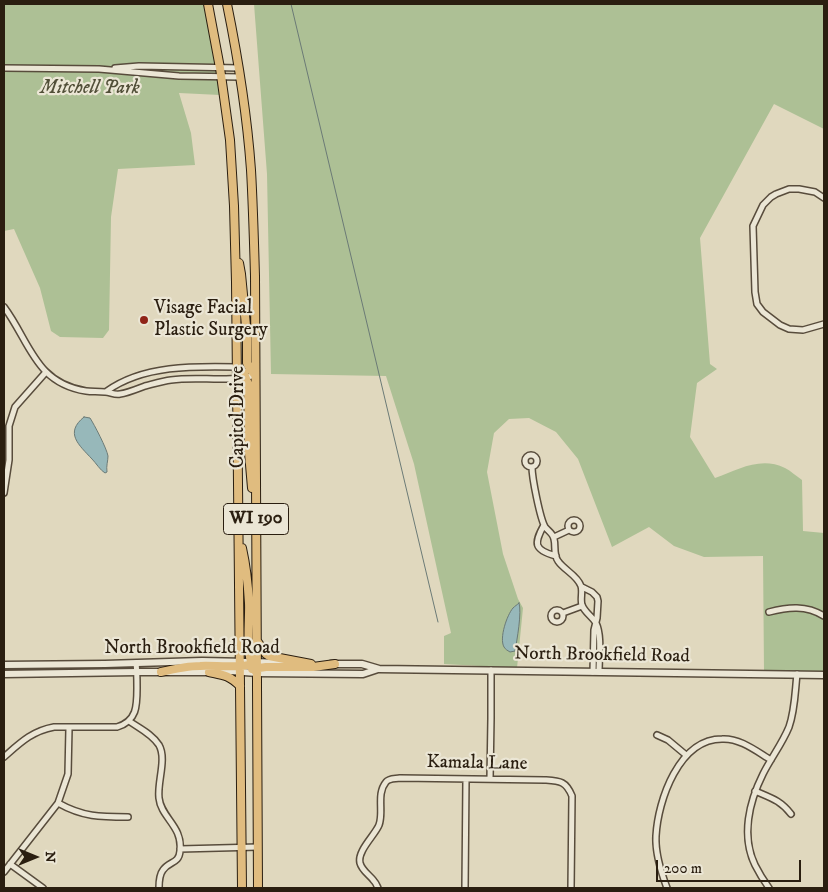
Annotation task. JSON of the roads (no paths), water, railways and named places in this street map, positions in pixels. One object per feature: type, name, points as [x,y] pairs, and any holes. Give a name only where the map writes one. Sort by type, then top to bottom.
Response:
[{"type":"main road","name":"Capitol Drive","points":[[208,4],[220,68],[230,140],[234,206],[237,366]]},
{"type":"main road","name":"Capitol Drive","points":[[226,4],[239,68],[252,189],[255,276],[256,640],[254,666],[258,847]]},
{"type":"main road","points":[[235,242],[241,274],[247,336],[247,363],[255,375]]},
{"type":"main road","points":[[237,366],[244,373],[248,384],[250,470],[256,530]]},
{"type":"main road","name":"WI 190","points":[[237,366],[237,379]]},
{"type":"main road","name":"Capitol Drive","points":[[237,379],[242,888]]},
{"type":"main road","points":[[238,526],[245,563],[249,604],[249,653],[254,666]]},
{"type":"main road","points":[[256,640],[269,656],[311,664]]},
{"type":"main road","points":[[161,672],[199,666],[313,667],[335,664]]},
{"type":"main road","points":[[209,672],[227,676],[240,686]]},
{"type":"main road","name":"WI 190","points":[[258,847],[258,888]]},
{"type":"street","points":[[99,69],[139,66],[239,68]]},
{"type":"street","points":[[4,68],[99,69],[179,76],[240,77]]},
{"type":"street","points":[[824,198],[815,192],[789,189],[771,197],[763,205],[753,226],[757,304],[770,318],[789,329],[803,330],[824,324]]},
{"type":"street","points":[[4,307],[35,360],[46,372],[60,382],[75,389],[92,392],[107,391],[114,386],[150,372],[207,366],[237,366],[255,375]]},
{"type":"street","points":[[170,370],[170,380]]},
{"type":"street","points":[[4,493],[9,460],[9,426],[15,407],[46,372]]},
{"type":"street","points":[[107,391],[112,394],[119,394],[170,380],[237,379],[255,375]]},
{"type":"street","points":[[532,467],[537,500],[544,525],[554,537],[556,556],[559,563],[577,579],[582,587],[597,596],[599,605],[594,630],[596,672]]},
{"type":"street","points":[[544,525],[538,537],[538,547],[547,554],[556,556]]},
{"type":"street","points":[[554,537],[569,530]]},
{"type":"street","points":[[582,587],[582,606],[595,621]]},
{"type":"street","points":[[563,614],[582,606]]},
{"type":"street","points":[[769,612],[800,608],[811,610],[824,616]]},
{"type":"street","name":"North Brookfield Road","points":[[4,665],[96,665],[202,661],[240,666]]},
{"type":"street","points":[[4,757],[18,744],[36,732],[54,727],[117,727],[123,725],[135,713],[136,663]]},
{"type":"street","name":"North Brookfield Road","points":[[254,666],[362,664],[379,669],[824,675]]},
{"type":"street","name":"North Brookfield Road","points":[[4,674],[209,672],[240,666]]},
{"type":"street","name":"North Brookfield Road","points":[[254,666],[363,674],[379,669]]},
{"type":"street","points":[[490,670],[490,779]]},
{"type":"street","points":[[769,888],[755,865],[750,852],[748,825],[756,790],[763,773],[791,722],[796,674]]},
{"type":"street","points":[[129,720],[152,737],[161,749],[162,762],[159,799],[161,806],[179,836],[179,857],[164,868],[160,875],[159,888]]},
{"type":"street","points":[[4,872],[58,803],[68,774],[69,728]]},
{"type":"street","points":[[657,735],[668,740],[686,755]]},
{"type":"street","points":[[667,888],[660,870],[656,836],[664,797],[679,764],[686,755],[702,743],[711,740],[731,739],[742,743],[771,760]]},
{"type":"street","name":"Kamala Lane","points":[[378,888],[362,867],[360,856],[378,828],[381,793],[385,783],[389,779],[400,778],[556,781],[565,784],[572,796],[571,888]]},
{"type":"street","points":[[465,888],[466,779]]},
{"type":"street","points":[[756,790],[784,805],[791,814]]},
{"type":"street","points":[[58,803],[86,815],[128,818]]},
{"type":"street","points":[[180,849],[258,847]]},
{"type":"street","points":[[10,864],[43,888]]},
{"type":"water","points":[[84,417],[90,418],[107,453],[107,472],[105,473],[78,444],[74,434],[75,428]]},
{"type":"water","points":[[519,603],[520,619],[515,651],[510,652],[504,647],[502,638],[506,621],[513,608]]},
{"type":"waterway","points":[[291,4],[438,622]]},
{"type":"place","name":"Visage Facial Plastic Surgery","points":[[144,320]]},
{"type":"park label","name":"Mitchell Park","points":[[90,89]]}]
